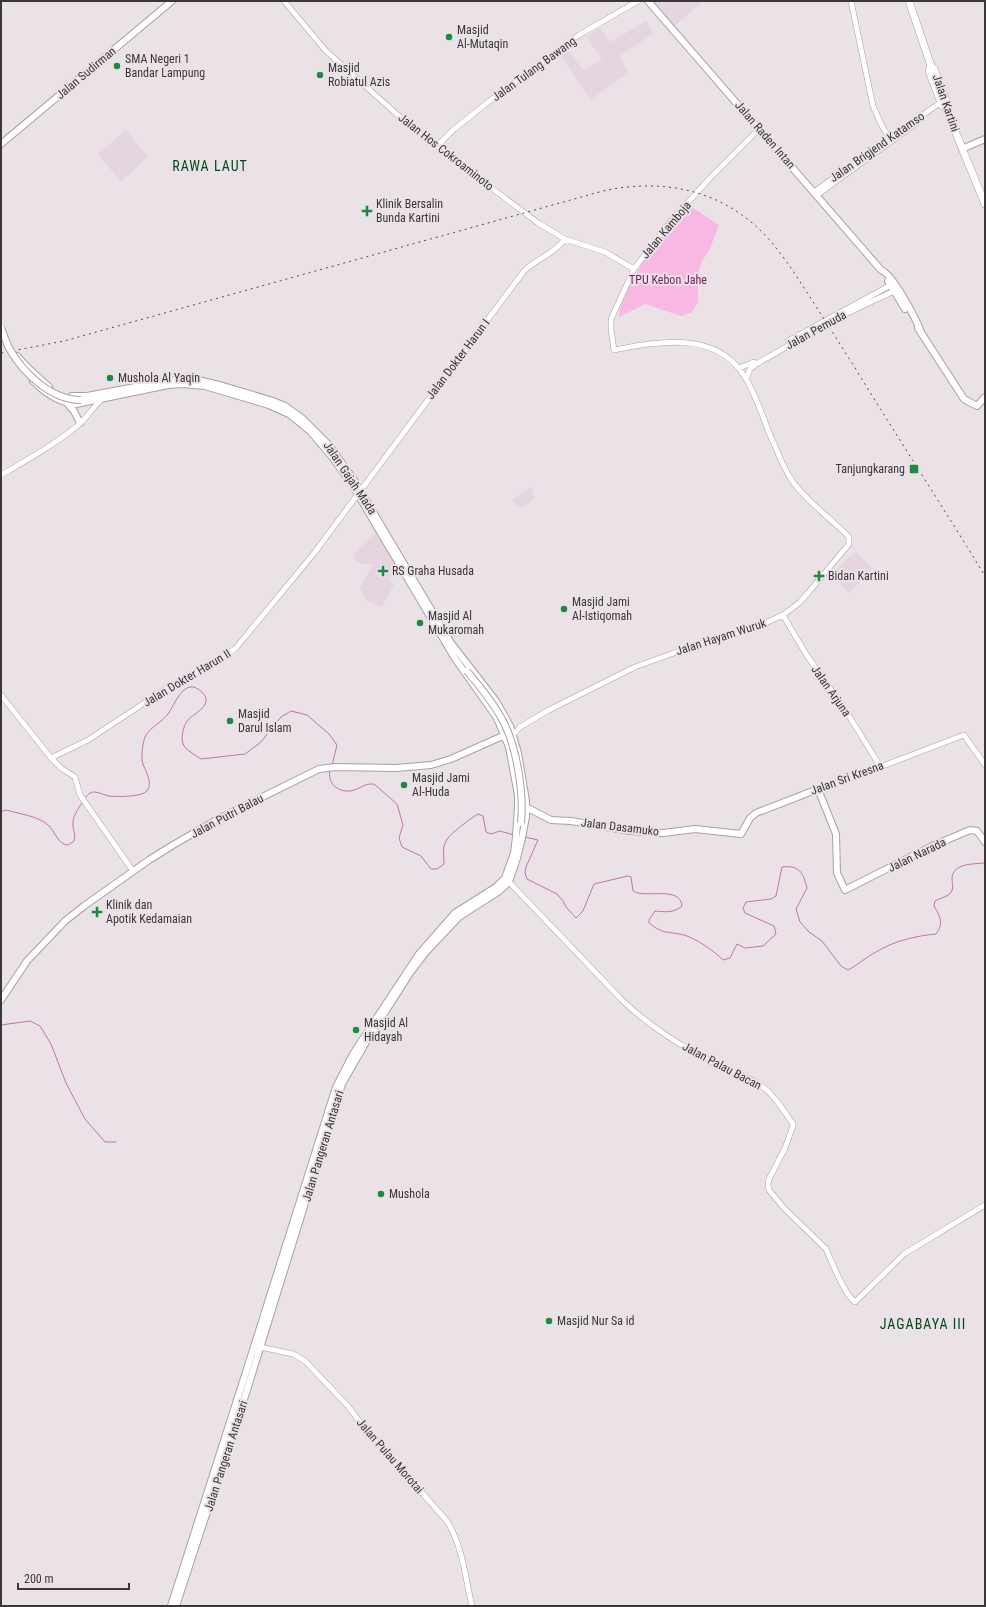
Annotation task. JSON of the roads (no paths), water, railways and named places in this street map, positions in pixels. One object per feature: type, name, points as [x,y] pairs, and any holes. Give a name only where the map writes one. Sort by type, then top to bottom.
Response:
[{"type":"highway","name":"Jalan Kartini","points":[[909,1],[931,66],[934,69],[947,104],[943,106],[985,204]]},
{"type":"main road","name":"Jalan Sudirman","points":[[1,144],[172,1]]},
{"type":"main road","name":"Jalan Raden Intan","points":[[648,1],[884,271],[895,285],[916,320],[921,332]]},
{"type":"main road","points":[[962,149],[985,139]]},
{"type":"main road","name":"Jalan Raden Intan","points":[[882,270],[882,273],[913,323],[921,332],[964,399],[977,406],[985,397]]},
{"type":"main road","name":"Jalan Gajah Mada","points":[[1,322],[10,345],[20,359],[44,384],[63,394],[84,399],[103,398],[182,384],[205,386],[280,408],[306,427],[324,444]]},
{"type":"main road","points":[[1,328],[12,353],[38,382],[59,396],[69,399],[84,399]]},
{"type":"main road","points":[[1,334],[9,352],[23,371],[43,391],[72,408],[80,423]]},
{"type":"main road","name":"Jalan Gajah Mada","points":[[63,402],[76,404],[84,399],[151,383],[187,379],[198,380],[254,394],[285,406],[309,424],[359,492],[461,663],[500,723],[505,735]]},
{"type":"main road","points":[[63,394],[63,402]]},
{"type":"main road","points":[[461,663],[497,711],[510,736],[522,794],[520,831]]},
{"type":"main road","name":"Jalan Gajah Mada","points":[[461,663],[501,709],[508,721],[513,735]]},
{"type":"main road","points":[[494,714],[499,715],[501,713],[501,709]]},
{"type":"main road","points":[[500,723],[501,717],[508,721]]},
{"type":"main road","name":"Jalan Pangeran Antasari","points":[[305,1192],[342,1084],[366,1042],[410,973],[438,938],[462,914],[498,892],[509,882],[517,858],[520,831],[514,772],[505,735]]},
{"type":"main road","name":"Jalan Putri Balau","points":[[1,1000],[27,961],[65,922],[159,853],[220,818],[305,775],[325,768],[396,768],[431,765],[451,759],[505,735]]},
{"type":"main road","name":"Jalan Pangeran Antasari","points":[[171,1606],[183,1575],[260,1347],[335,1090],[353,1054],[410,965],[434,936],[458,911],[493,890],[502,882],[512,858],[526,807],[526,792],[513,735]]},
{"type":"main road","points":[[512,763],[517,766],[520,761]]},
{"type":"main road","points":[[514,772],[514,768],[517,766],[522,770]]},
{"type":"main road","name":"Jalan Sri Kresna","points":[[741,834],[750,818],[756,813],[818,789]]},
{"type":"main road","name":"Jalan Narada","points":[[818,789],[836,834],[837,873],[846,890],[930,847],[970,830],[977,831],[985,842]]},
{"type":"main road","name":"Jalan Dasamuko","points":[[526,807],[545,818],[557,821],[647,833],[663,833],[695,829],[741,834]]},
{"type":"main road","name":"Jalan Pangeran Antasari","points":[[176,1606],[183,1575],[246,1372],[303,1200]]},
{"type":"street","name":"Jalan Hos Cokroaminoto","points":[[284,1],[326,51],[400,116],[437,146],[538,222],[565,239],[605,252],[634,269]]},
{"type":"street","name":"Jalan Tulang Bawang","points":[[437,146],[453,130],[579,35],[638,1]]},
{"type":"street","points":[[851,1],[873,106],[890,140]]},
{"type":"street","name":"Jalan Brigjend Katamso","points":[[815,193],[917,121],[943,106]]},
{"type":"street","name":"Jalan Kamboja","points":[[614,350],[611,321],[634,269],[671,221],[711,177],[759,129]]},
{"type":"street","name":"Jalan Dokter Harun I","points":[[359,492],[524,271],[553,251],[565,239]]},
{"type":"street","name":"Jalan Pemuda","points":[[739,368],[749,365],[839,315],[892,288]]},
{"type":"street","name":"Jalan Pemuda","points":[[746,379],[747,373],[752,367],[839,315]]},
{"type":"street","name":"Jalan Hayam Wuruk","points":[[513,735],[520,727],[549,710],[634,667],[696,645],[752,629],[783,615],[799,603],[808,593],[848,546],[850,540],[847,535],[815,505],[790,478],[746,379],[739,368],[723,355],[710,348],[695,343],[652,343],[614,350]]},
{"type":"street","points":[[1,475],[55,442],[80,423],[103,398]]},
{"type":"street","points":[[84,399],[92,406],[90,413]]},
{"type":"street","name":"Jalan Dokter Harun II","points":[[51,758],[88,740],[161,692],[235,649],[315,552],[359,492]]},
{"type":"street","name":"Jalan Arjuna","points":[[783,615],[806,654],[849,716],[880,766]]},
{"type":"street","points":[[1,695],[51,758],[61,768],[75,777],[80,795],[133,871]]},
{"type":"street","points":[[508,721],[514,727],[520,727]]},
{"type":"street","name":"Jalan Sri Kresna","points":[[818,789],[964,736],[985,765]]},
{"type":"street","name":"Jalan Palau Bacan","points":[[509,882],[640,1017],[666,1037],[716,1064],[760,1084],[784,1110],[793,1126],[769,1179],[769,1190],[783,1207],[826,1249],[845,1290],[855,1302],[904,1254],[985,1204]]},
{"type":"street","name":"Jalan Pulau Morotai","points":[[260,1347],[293,1354],[305,1362],[347,1405],[376,1441],[395,1460],[448,1521],[455,1534],[462,1554],[472,1606]]},
{"type":"waterway","points":[[85,799],[93,792],[98,792],[109,796],[123,796],[140,794],[147,791],[149,782],[142,760],[142,748],[145,737],[148,732],[168,714],[181,693],[190,687],[196,688],[202,692],[206,701],[205,705],[186,723],[183,729],[182,740],[184,746],[201,759],[245,754],[261,742],[281,717],[291,711],[307,715],[329,734],[337,745],[332,765]]},
{"type":"waterway","points":[[330,770],[330,779],[337,788],[350,791],[374,784],[397,804],[403,825],[399,838],[402,847],[421,856],[431,869],[437,869],[444,864],[444,846],[448,838],[478,814],[483,816],[486,832],[491,834],[500,831],[514,835]]},
{"type":"waterway","points":[[1,812],[6,810],[39,819],[48,825],[62,843],[68,845],[74,841],[73,819],[82,803]]},
{"type":"waterway","points":[[525,837],[538,840],[526,867],[525,873],[527,879],[557,894],[576,918],[583,911],[594,884],[628,876],[631,877],[633,891],[645,894],[669,894],[680,900],[682,906],[676,910],[669,912],[655,911],[649,920],[649,923],[662,931],[684,935],[694,939],[710,949],[723,960],[730,958],[737,944],[745,948],[763,946],[776,934],[774,926],[745,913],[743,908],[746,902],[771,899],[776,896],[782,867],[793,867],[802,874],[807,888],[796,909],[800,922],[809,932],[822,941],[841,966],[848,970],[872,954],[897,942],[920,936],[936,934],[940,927],[940,920],[934,906],[935,901],[950,894],[953,887],[953,874],[964,865],[985,863]]},
{"type":"waterway","points":[[1,1025],[30,1021],[40,1026],[51,1044],[66,1083],[85,1119],[105,1142],[116,1142]]},
{"type":"railway","points":[[1,353],[64,341],[603,191],[640,186],[659,186],[696,192],[730,207],[746,218],[766,236],[790,267],[985,576]]},
{"type":"place","name":"Masjid Al-Mutaqin","points":[[449,37]]},
{"type":"place","name":"SMA Negeri 1 Bandar Lampung","points":[[117,66]]},
{"type":"place","name":"Masjid Robiatul Azis","points":[[320,75]]},
{"type":"place","name":"Klinik Bersalin Bunda Kartini","points":[[367,211]]},
{"type":"place","name":"Mushola Al Yaqin","points":[[110,378]]},
{"type":"place","name":"Tanjungkarang","points":[[914,469]]},
{"type":"place","name":"RS Graha Husada","points":[[383,571]]},
{"type":"place","name":"Bidan Kartini","points":[[819,576]]},
{"type":"place","name":"Masjid Jami Al-Istiqomah","points":[[564,609]]},
{"type":"place","name":"Masjid Al Mukaromah","points":[[420,623]]},
{"type":"place","name":"Masjid Darul Islam","points":[[230,721]]},
{"type":"place","name":"Masjid Jami Al-Huda","points":[[404,785]]},
{"type":"place","name":"Klinik dan Apotik Kedamaian","points":[[97,912]]},
{"type":"place","name":"Masjid Al Hidayah","points":[[356,1030]]},
{"type":"place","name":"Mushola","points":[[381,1194]]},
{"type":"place","name":"Masjid Nur Sa id","points":[[549,1321]]},
{"type":"district","name":"RAWA LAUT","points":[[210,166]]},
{"type":"district","name":"JAGABAYA III","points":[[923,1324]]},
{"type":"park label","name":"TPU Kebon Jahe","points":[[668,280]]}]
